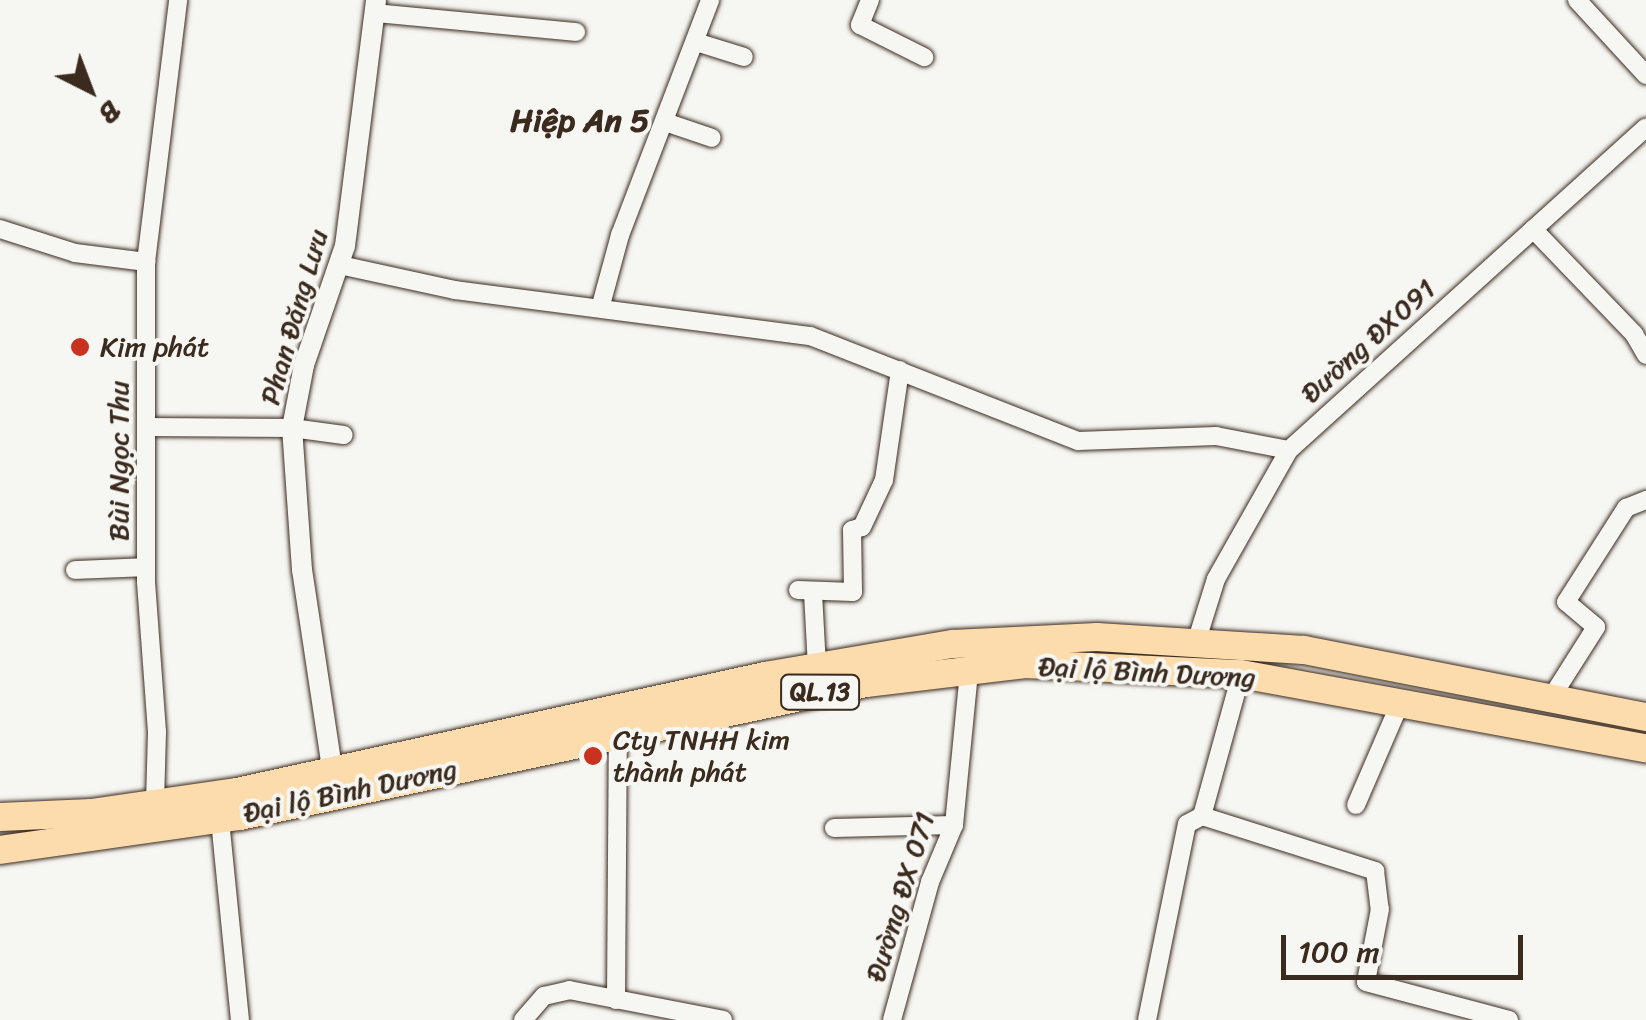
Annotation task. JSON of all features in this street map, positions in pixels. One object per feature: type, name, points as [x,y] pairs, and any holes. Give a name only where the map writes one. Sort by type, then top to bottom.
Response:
[{"type":"highway","name":"Đại lộ Bình Dương","points":[[0,817],[238,792],[332,768],[817,667],[954,644],[1097,638],[1304,650],[1646,716]]},
{"type":"highway","name":"Đại lộ Bình Dương","points":[[0,850],[220,820],[618,732],[866,683],[969,671],[1115,664],[1241,674],[1646,748]]},
{"type":"street","name":"Bùi Ngọc Thu","points":[[154,803],[157,732],[146,567],[146,262],[178,0]]},
{"type":"street","points":[[602,305],[620,235],[668,123],[710,0]]},
{"type":"street","points":[[870,0],[860,26],[924,57]]},
{"type":"street","points":[[1577,0],[1646,75]]},
{"type":"street","points":[[375,6],[576,32]]},
{"type":"street","name":"Phan Đăng Lưu","points":[[332,768],[302,570],[292,428],[304,365],[340,265],[375,6]]},
{"type":"street","points":[[696,42],[744,57]]},
{"type":"street","points":[[668,123],[712,138]]},
{"type":"street","name":"Đường ĐX091","points":[[1196,646],[1216,580],[1289,450],[1646,127]]},
{"type":"street","points":[[0,229],[75,253],[146,262]]},
{"type":"street","points":[[1533,229],[1634,334],[1646,355]]},
{"type":"street","points":[[340,265],[455,290],[602,305],[810,336],[1078,440],[1216,436],[1289,450]]},
{"type":"street","points":[[817,667],[806,591],[852,592],[852,530],[862,527],[884,480],[900,370]]},
{"type":"street","points":[[146,427],[292,428],[344,435]]},
{"type":"street","points":[[1552,698],[1596,628],[1566,602],[1626,508],[1646,500]]},
{"type":"street","points":[[75,570],[146,567]]},
{"type":"street","name":"Đường ĐX 071","points":[[892,1020],[930,882],[954,825],[969,671]]},
{"type":"street","points":[[1202,816],[1241,674]]},
{"type":"street","points":[[1356,806],[1401,701]]},
{"type":"street","points":[[616,1000],[618,732]]},
{"type":"street","points":[[1147,1020],[1187,824],[1202,816],[1375,871],[1380,910],[1366,982],[1510,1020]]},
{"type":"street","points":[[220,820],[240,1020]]},
{"type":"street","points":[[834,828],[954,825]]},
{"type":"street","points":[[522,1020],[544,996],[560,990],[723,1020]]},
{"type":"place","name":"Kim phát","points":[[80,347]]},
{"type":"place","name":"Cty TNHH kim thành phát","points":[[593,756]]},
{"type":"district","name":"Hiệp An 5","points":[[580,121]]}]
